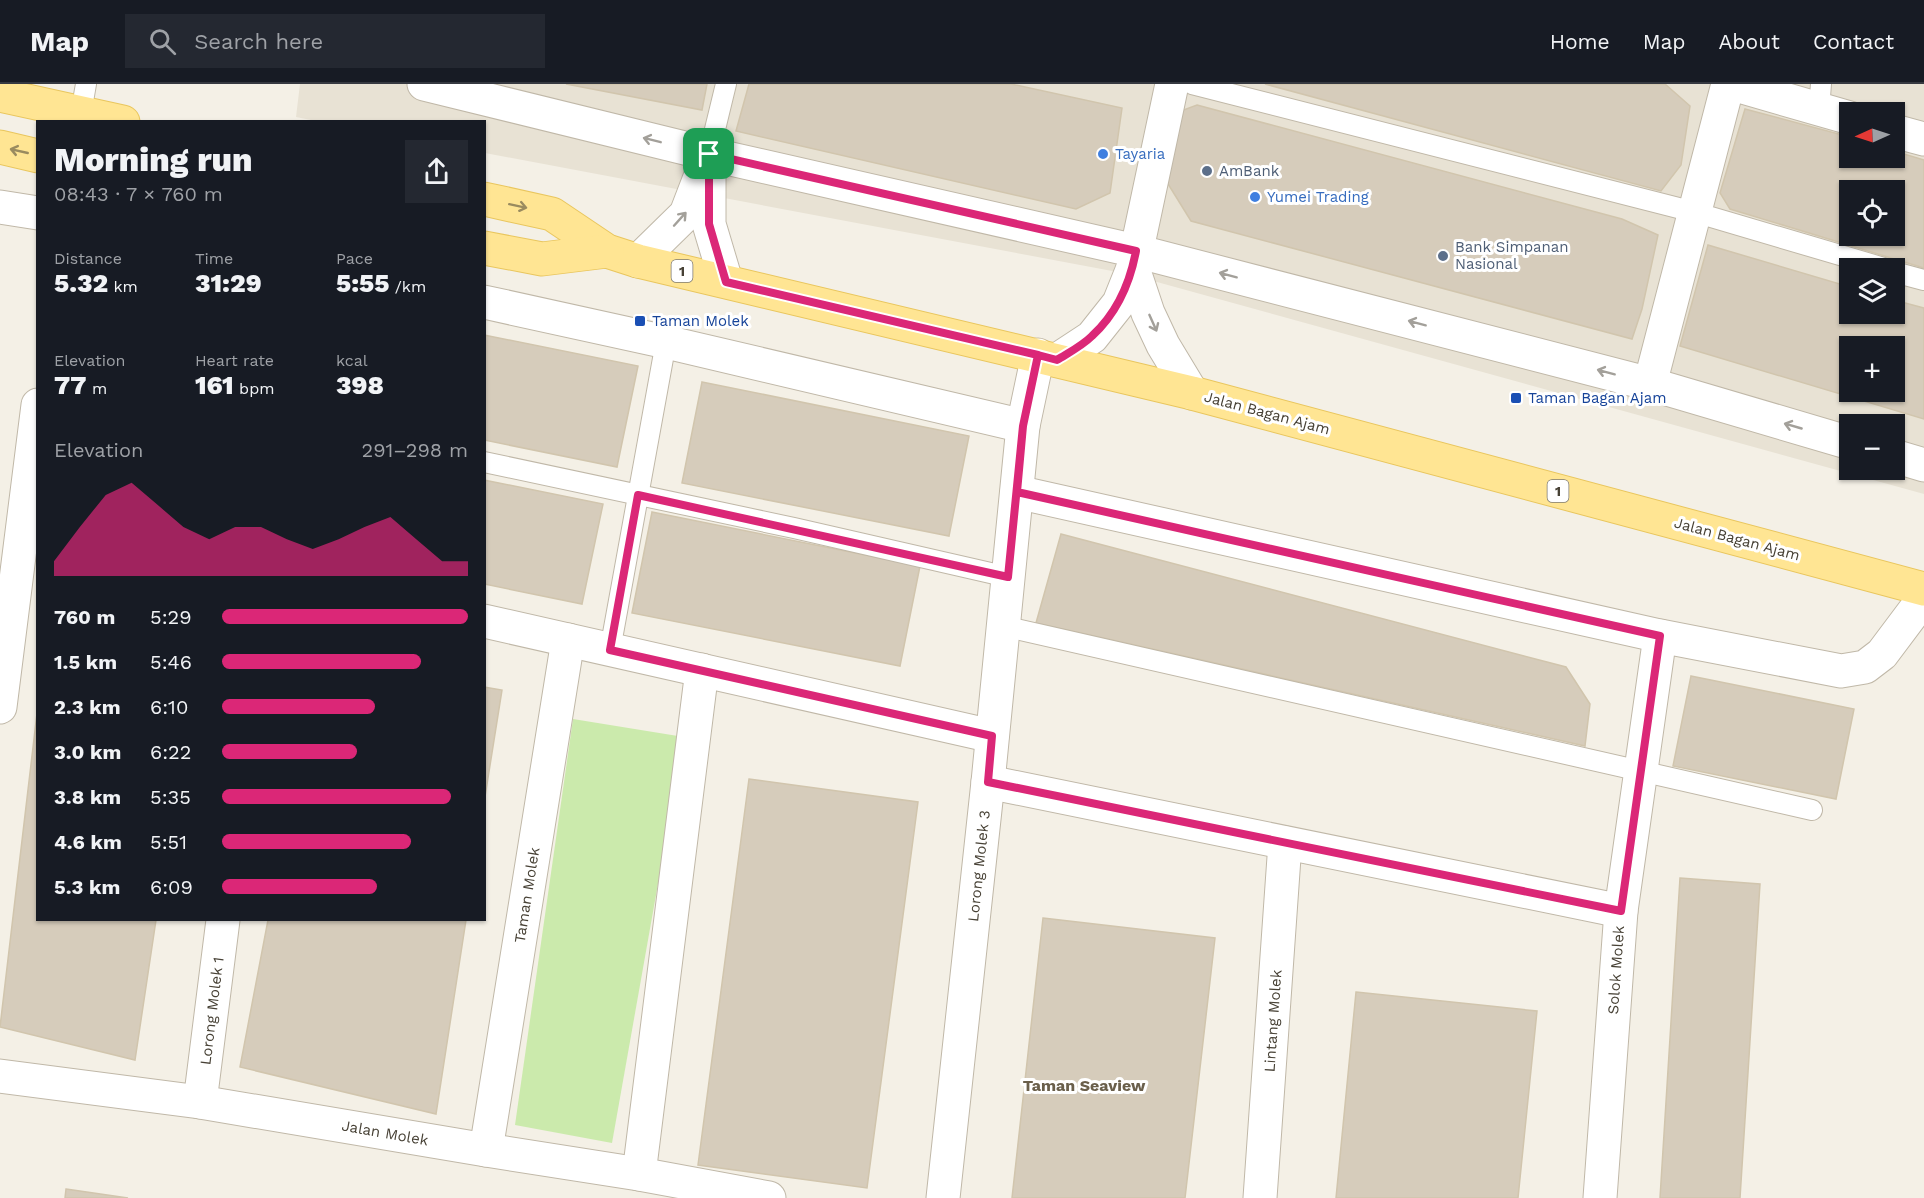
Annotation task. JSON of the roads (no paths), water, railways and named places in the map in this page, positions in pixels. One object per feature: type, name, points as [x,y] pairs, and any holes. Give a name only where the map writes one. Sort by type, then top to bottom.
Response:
[{"type":"main road","points":[[5,92],[84,98],[120,120]]},
{"type":"main road","points":[[0,147],[36,156]]},
{"type":"main road","name":"Jalan Bagan Ajam","points":[[486,199],[552,214],[607,251],[638,261],[1192,393],[1924,589]]},
{"type":"main road","name":"Jalan Bagan Ajam","points":[[486,248],[542,259],[607,251]]},
{"type":"street","points":[[424,84],[1134,260],[1650,384],[1839,440]]},
{"type":"street","points":[[1047,358],[1092,336],[1119,303],[1134,260],[1172,84]]},
{"type":"street","points":[[1650,384],[1730,84],[1820,96],[1839,110]]},
{"type":"street","points":[[1905,134],[1924,139]]},
{"type":"street","points":[[638,261],[686,214],[709,154]]},
{"type":"street","points":[[709,154],[709,224],[726,282]]},
{"type":"street","points":[[0,207],[36,213]]},
{"type":"street","points":[[1134,260],[1148,313],[1163,345],[1192,393]]},
{"type":"street","points":[[486,302],[666,342],[1023,426]]},
{"type":"street","name":"Lorong Molek 3","points":[[942,1198],[988,782],[1023,426],[1047,358]]},
{"type":"street","points":[[0,707],[36,421]]},
{"type":"street","points":[[1905,459],[1924,465]]},
{"type":"street","points":[[1017,492],[1660,636],[1841,671],[1865,667],[1882,654],[1924,598]]},
{"type":"street","points":[[486,621],[992,736]]},
{"type":"street","name":"Solok Molek","points":[[1600,1198],[1621,911],[1660,636]]},
{"type":"street","name":"Taman Molek","points":[[486,1150],[568,640]]},
{"type":"street","points":[[639,1174],[702,670]]},
{"type":"street","points":[[988,782],[1621,911]]},
{"type":"street","name":"Lintang Molek","points":[[1260,1198],[1285,843]]},
{"type":"street","name":"Lorong Molek 1","points":[[200,1102],[223,921]]},
{"type":"street","name":"Jalan Molek","points":[[0,1076],[200,1102],[639,1174],[769,1198]]},
{"type":"lane","points":[[709,154],[726,84]]},
{"type":"lane","points":[[1192,84],[1695,212],[1850,258]]},
{"type":"lane","points":[[1905,275],[1924,280]]},
{"type":"lane","points":[[610,650],[666,342]]},
{"type":"lane","points":[[486,462],[1008,577]]},
{"type":"lane","points":[[1003,626],[1812,810]]},
{"type":"place","name":"Tayaria","points":[[1103,154]]},
{"type":"place","name":"AmBank","points":[[1207,171]]},
{"type":"place","name":"Yumei Trading","points":[[1255,197]]},
{"type":"place","name":"Bank Simpanan Nasional","points":[[1443,256]]},
{"type":"place","name":"Taman Molek","points":[[640,321]]},
{"type":"place","name":"Taman Bagan Ajam","points":[[1516,398]]},
{"type":"district","name":"Taman Seaview","points":[[1084,1085]]}]
